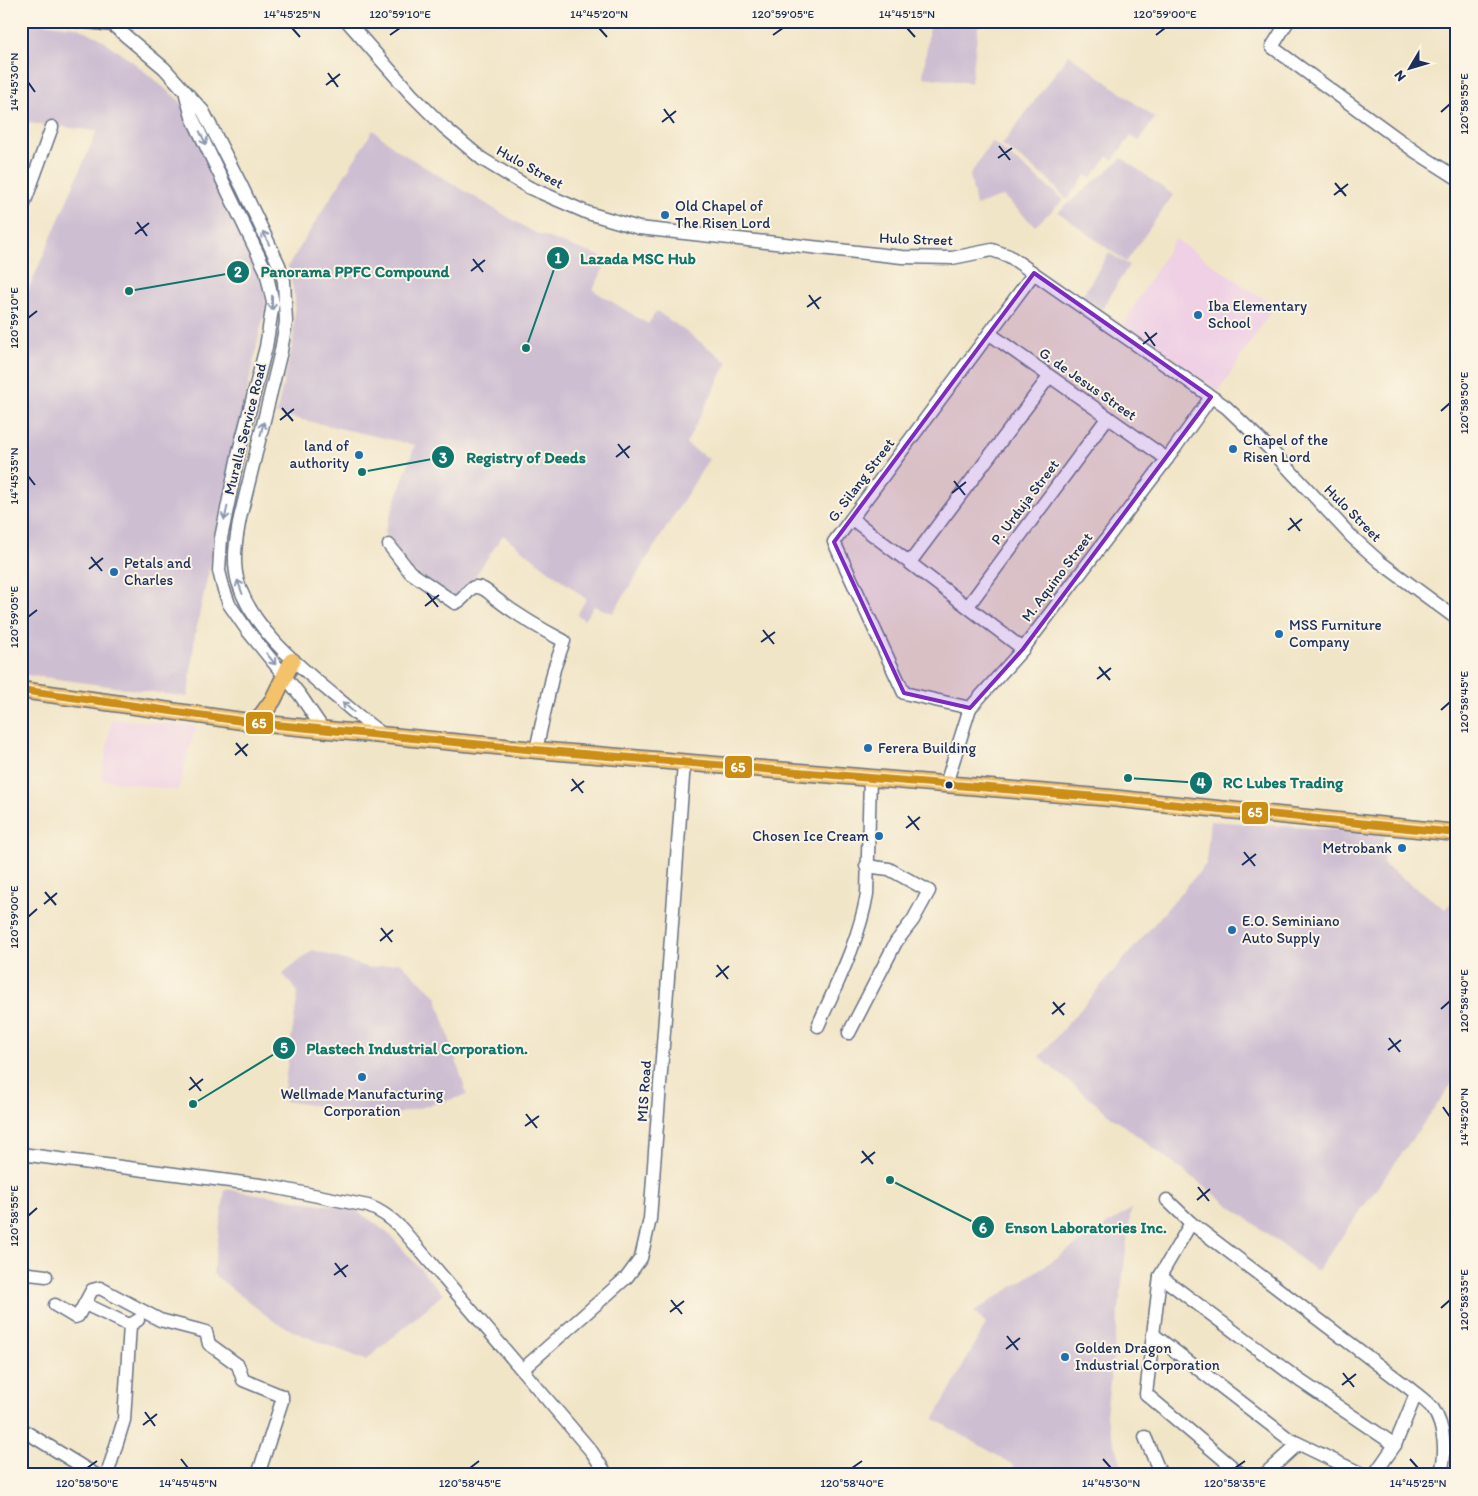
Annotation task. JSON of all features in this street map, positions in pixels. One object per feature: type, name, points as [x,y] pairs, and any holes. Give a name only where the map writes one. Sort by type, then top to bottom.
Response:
[{"type":"main road","points":[[256,723],[273,700],[292,661]]},
{"type":"main road","points":[[21,690],[256,723],[536,750],[870,777],[1457,833]]},
{"type":"street","points":[[79,21],[110,23]]},
{"type":"street","name":"Hulo Street","points":[[347,21],[411,94],[444,127],[482,159],[528,187],[588,212],[640,228],[902,257],[952,258],[992,250],[1009,256],[1236,416],[1272,451],[1352,537],[1380,562],[1457,619]]},
{"type":"street","points":[[1288,21],[1272,48],[1457,178]]},
{"type":"street","name":"Muralla Service Road","points":[[110,23],[164,68],[203,111],[242,187],[279,265],[284,281],[286,322],[240,518],[235,568],[244,597],[257,618],[292,661],[367,724],[387,736]]},
{"type":"street","name":"Muralla Service Road","points":[[185,93],[192,116],[266,271],[273,303],[271,320],[221,538],[219,570],[229,604],[323,729]]},
{"type":"street","points":[[21,212],[52,127]]},
{"type":"street","name":"G. Silang Street","points":[[970,708],[904,694],[834,542],[1034,273]]},
{"type":"street","name":"G. de Jesus Street","points":[[990,334],[1167,459]]},
{"type":"street","points":[[911,562],[1049,377]]},
{"type":"street","name":"M. Aquino Street","points":[[946,784],[970,708],[1023,649],[1167,459],[1211,397]]},
{"type":"street","name":"P. Urduja Street","points":[[968,606],[1108,417]]},
{"type":"street","points":[[852,519],[1023,649]]},
{"type":"street","points":[[389,545],[410,572],[455,603],[462,601],[472,588],[477,586],[527,622],[564,641],[554,668],[536,750]]},
{"type":"street","name":"MIS Road","points":[[522,1369],[627,1278],[641,1258],[647,1237],[684,763]]},
{"type":"street","points":[[818,1026],[850,956],[865,906],[867,894],[866,866],[870,777]]},
{"type":"street","points":[[849,1033],[896,942],[914,920],[929,891],[922,885],[889,869],[866,866]]},
{"type":"street","points":[[21,1154],[268,1186],[360,1204],[389,1216],[592,1452],[607,1475]]},
{"type":"street","points":[[1167,1200],[1191,1223],[1416,1394],[1433,1409],[1444,1436],[1444,1464],[1440,1475]]},
{"type":"street","points":[[1191,1223],[1160,1276],[1146,1394],[1242,1475]]},
{"type":"street","points":[[21,1273],[46,1276]]},
{"type":"street","points":[[1160,1276],[1299,1380],[1395,1445]]},
{"type":"street","points":[[55,1305],[75,1317],[78,1316],[92,1290],[100,1288],[160,1320],[206,1332],[209,1344],[238,1365],[243,1380],[282,1396],[282,1402],[258,1475]]},
{"type":"street","points":[[85,1304],[130,1325]]},
{"type":"street","points":[[130,1325],[148,1314]]},
{"type":"street","points":[[107,1475],[124,1420],[130,1325]]},
{"type":"street","points":[[1154,1335],[1298,1444],[1364,1475]]},
{"type":"street","points":[[1374,1475],[1395,1445],[1416,1394]]},
{"type":"street","points":[[21,1429],[96,1475]]},
{"type":"street","points":[[1145,1437],[1161,1475]]},
{"type":"street","points":[[1264,1475],[1298,1444]]},
{"type":"highlighted area","points":[[1034,273],[1211,397],[1023,649],[970,708],[904,693],[834,542]]},
{"type":"shaded area","points":[[21,21],[76,27],[98,37],[133,62],[180,101],[264,286],[266,304],[195,635],[188,697],[21,674],[21,307],[97,131],[21,122]]},
{"type":"shaded area","points":[[930,21],[979,21],[971,83],[923,77]]},
{"type":"shaded area","points":[[1069,54],[1155,118],[1139,141],[1131,136],[1113,160],[1108,156],[1091,178],[1086,175],[1067,200],[1048,179],[1002,145]]},
{"type":"shaded area","points":[[373,130],[400,152],[535,233],[608,259],[593,290],[648,324],[657,311],[728,362],[686,444],[709,459],[613,613],[594,606],[584,620],[577,615],[586,599],[503,535],[459,600],[410,569],[384,533],[415,445],[276,414],[293,342],[295,299],[288,266]]},
{"type":"shaded area","points":[[992,141],[1064,200],[1035,226],[1003,196],[976,206],[970,175]]},
{"type":"shaded area","points":[[1122,158],[1173,195],[1126,262],[1058,212]]},
{"type":"shaded area","name":"Iba Elementary School","points":[[1175,239],[1274,306],[1219,391],[1123,324]]},
{"type":"shaded area","points":[[1109,253],[1129,265],[1102,309],[1082,296]]},
{"type":"shaded area","points":[[112,719],[196,726],[178,791],[101,779]]},
{"type":"shaded area","points":[[1210,821],[1385,833],[1383,864],[1445,909],[1457,896],[1457,1077],[1317,1271],[1112,1117],[1039,1057],[1206,864]]},
{"type":"shaded area","name":"Wellmade Manufacturing Corporation","points":[[313,950],[370,968],[400,962],[436,996],[467,1095],[389,1116],[282,1101],[298,992],[283,974]]},
{"type":"shaded area","points":[[225,1189],[353,1209],[391,1236],[443,1294],[366,1360],[299,1334],[275,1322],[213,1274]]},
{"type":"shaded area","name":"Golden Dragon Industrial Corporation","points":[[1131,1209],[1106,1415],[1125,1475],[1014,1475],[1014,1465],[934,1419],[986,1324],[974,1312]]},
{"type":"transit line","name":"65","points":[[21,690],[256,723],[536,750],[1110,798],[1457,833]]},
{"type":"place","name":"Old Chapel of The Risen Lord","points":[[665,215]]},
{"type":"place","name":"Panorama PPFC Compound","points":[[129,291]]},
{"type":"place","name":"Iba Elementary School","points":[[1198,315]]},
{"type":"place","name":"Lazada MSC Hub","points":[[526,348]]},
{"type":"place","name":"Chapel of the Risen Lord","points":[[1233,449]]},
{"type":"place","name":"land of authority","points":[[359,455]]},
{"type":"place","name":"Registry of Deeds","points":[[362,472]]},
{"type":"place","name":"Petals and Charles","points":[[114,572]]},
{"type":"place","name":"MSS Furniture Company","points":[[1279,634]]},
{"type":"place","name":"Ferera Building","points":[[868,748]]},
{"type":"place","name":"RC Lubes Trading","points":[[1128,778]]},
{"type":"place","name":"Chosen Ice Cream","points":[[879,836]]},
{"type":"place","name":"Metrobank","points":[[1402,848]]},
{"type":"place","name":"E.O. Seminiano Auto Supply","points":[[1232,930]]},
{"type":"place","name":"Wellmade Manufacturing Corporation","points":[[362,1077]]},
{"type":"place","name":"Plastech Industrial Corporation.","points":[[193,1104]]},
{"type":"place","name":"Enson Laboratories Inc.","points":[[890,1180]]},
{"type":"place","name":"Golden Dragon Industrial Corporation","points":[[1065,1357]]}]
